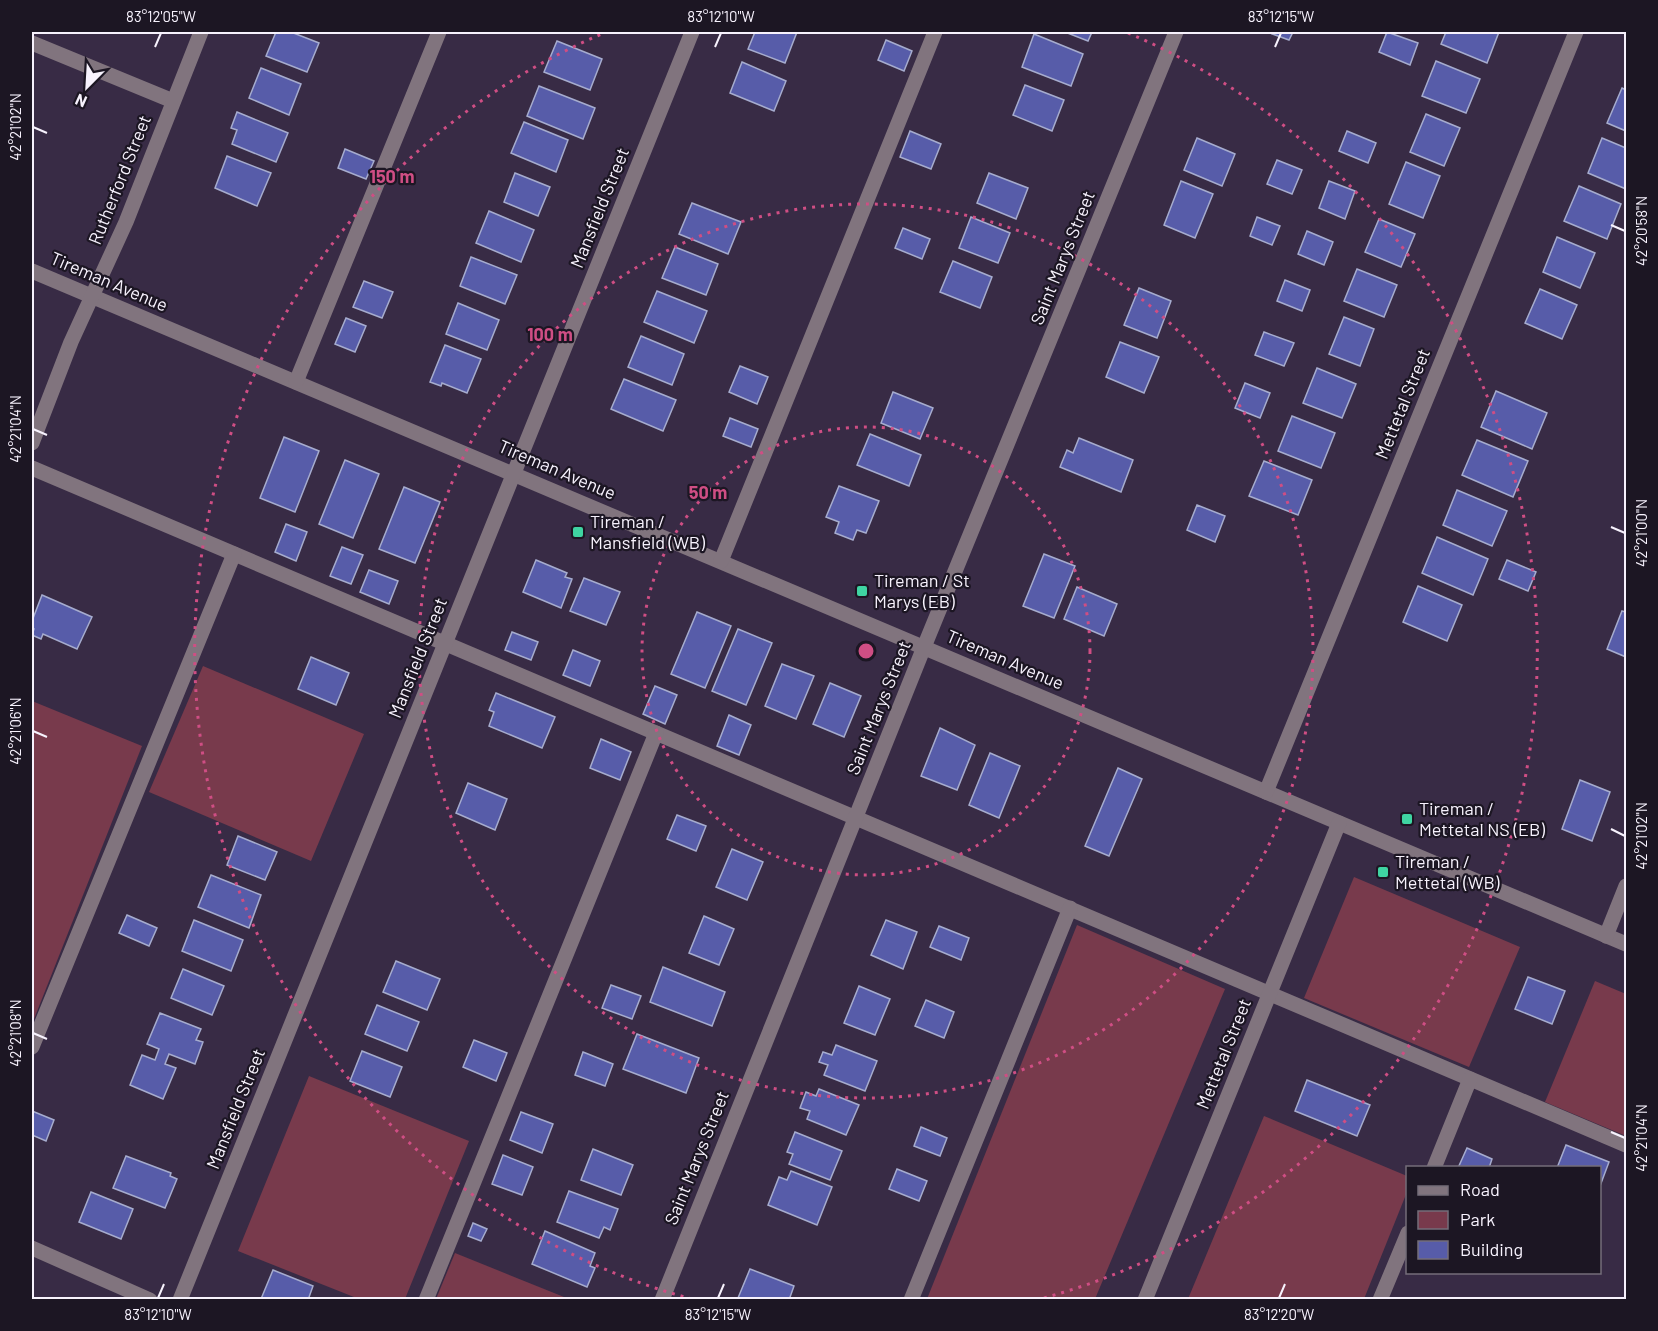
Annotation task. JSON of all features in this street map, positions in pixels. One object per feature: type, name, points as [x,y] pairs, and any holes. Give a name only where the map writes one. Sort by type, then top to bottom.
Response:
[{"type":"street","name":"Rutherford Street","points":[[32,442],[72,342],[126,222],[201,32]]},
{"type":"street","points":[[296,382],[439,32]]},
{"type":"street","name":"Mansfield Street","points":[[180,1299],[692,32]]},
{"type":"street","points":[[721,561],[935,32]]},
{"type":"street","name":"Saint Marys Street","points":[[662,1299],[924,647],[1176,32]]},
{"type":"street","name":"Mettetal Street","points":[[1266,792],[1576,32]]},
{"type":"street","points":[[32,43],[173,101]]},
{"type":"street","name":"Tireman Avenue","points":[[32,271],[1339,823]]},
{"type":"street","points":[[32,468],[1626,1145]]},
{"type":"street","points":[[32,1047],[234,554]]},
{"type":"street","points":[[426,1299],[656,733]]},
{"type":"street","points":[[1339,823],[1626,944]]},
{"type":"street","name":"Mettetal Street","points":[[1145,1299],[1339,823]]},
{"type":"street","points":[[1606,936],[1626,886]]},
{"type":"street","points":[[911,1299],[1070,908]]},
{"type":"street","points":[[1434,1166],[1470,1079]]},
{"type":"street","points":[[1380,1299],[1406,1235]]},
{"type":"street","points":[[32,1248],[150,1299]]},
{"type":"green space","points":[[203,666],[364,734],[311,861],[149,792]]},
{"type":"green space","points":[[32,701],[142,746],[32,1024]]},
{"type":"green space","points":[[1354,877],[1520,947],[1469,1067],[1304,998]]},
{"type":"green space","points":[[1077,925],[1225,989],[1095,1299],[927,1299]]},
{"type":"green space","points":[[1595,981],[1626,994],[1626,1136],[1545,1102]]},
{"type":"green space","points":[[309,1076],[469,1141],[405,1299],[359,1299],[238,1251]]},
{"type":"green space","points":[[1264,1116],[1406,1176],[1406,1194],[1364,1299],[1188,1299]]},
{"type":"green space","points":[[455,1253],[569,1299],[436,1299]]},
{"type":"building","points":[[276,32],[291,32],[319,43],[307,72],[266,56]]},
{"type":"building","points":[[755,32],[797,32],[785,63],[748,49]]},
{"type":"building","points":[[1065,32],[1092,32],[1088,41]]},
{"type":"building","points":[[1267,32],[1293,32],[1289,40]]},
{"type":"building","points":[[1387,32],[1418,43],[1410,65],[1379,52]]},
{"type":"building","points":[[1446,32],[1499,32],[1487,63],[1441,44]]},
{"type":"building","points":[[1034,34],[1083,54],[1071,86],[1022,67]]},
{"type":"building","points":[[886,40],[912,51],[904,71],[878,60]]},
{"type":"building","points":[[557,41],[602,59],[590,90],[544,72]]},
{"type":"building","points":[[1436,61],[1480,79],[1466,113],[1422,96]]},
{"type":"building","points":[[742,62],[786,81],[774,111],[730,93]]},
{"type":"building","points":[[261,68],[301,84],[289,115],[249,98]]},
{"type":"building","points":[[1025,85],[1064,100],[1052,131],[1013,115]]},
{"type":"building","points":[[539,86],[595,108],[583,139],[527,116]]},
{"type":"building","points":[[1622,88],[1626,90],[1626,131],[1607,123]]},
{"type":"building","points":[[237,112],[288,133],[276,162],[232,144],[237,130],[231,128]]},
{"type":"building","points":[[1426,114],[1460,128],[1444,166],[1410,152]]},
{"type":"building","points":[[524,122],[568,140],[556,172],[511,153]]},
{"type":"building","points":[[910,131],[941,144],[931,169],[900,157]]},
{"type":"building","points":[[1347,131],[1376,143],[1368,163],[1339,151]]},
{"type":"building","points":[[1197,138],[1235,154],[1222,186],[1184,170]]},
{"type":"building","points":[[1602,138],[1626,148],[1626,189],[1588,173]]},
{"type":"building","points":[[345,149],[374,161],[366,179],[338,168]]},
{"type":"building","points":[[227,156],[271,173],[257,206],[215,188]]},
{"type":"building","points":[[1277,160],[1302,170],[1292,194],[1267,184]]},
{"type":"building","points":[[1406,162],[1440,176],[1423,218],[1389,204]]},
{"type":"building","points":[[515,173],[550,187],[538,216],[504,202]]},
{"type":"building","points":[[989,173],[1028,188],[1016,219],[977,203]]},
{"type":"building","points":[[1181,181],[1213,194],[1195,238],[1164,225]]},
{"type":"building","points":[[1329,181],[1355,191],[1345,219],[1319,208]]},
{"type":"building","points":[[1579,186],[1621,204],[1607,239],[1564,221]]},
{"type":"building","points":[[692,203],[741,222],[728,254],[679,234]]},
{"type":"building","points":[[489,211],[534,230],[521,262],[476,243]]},
{"type":"building","points":[[971,217],[1010,233],[998,263],[959,248]]},
{"type":"building","points":[[1257,217],[1280,226],[1272,245],[1250,236]]},
{"type":"building","points":[[1379,219],[1415,234],[1401,267],[1365,252]]},
{"type":"building","points":[[903,228],[930,239],[922,259],[895,248]]},
{"type":"building","points":[[1307,231],[1333,242],[1324,265],[1298,254]]},
{"type":"building","points":[[1557,237],[1595,253],[1580,288],[1543,272]]},
{"type":"building","points":[[675,247],[718,264],[706,295],[662,278]]},
{"type":"building","points":[[471,257],[517,275],[505,304],[460,286]]},
{"type":"building","points":[[953,261],[992,277],[980,308],[940,292]]},
{"type":"building","points":[[1357,269],[1397,285],[1384,317],[1344,301]]},
{"type":"building","points":[[1285,280],[1310,290],[1302,311],[1277,301]]},
{"type":"building","points":[[364,281],[393,292],[382,318],[353,307]]},
{"type":"building","points":[[1139,288],[1171,301],[1157,338],[1124,325]]},
{"type":"building","points":[[1540,289],[1577,305],[1562,339],[1525,323]]},
{"type":"building","points":[[657,291],[707,311],[694,343],[644,322]]},
{"type":"building","points":[[458,303],[499,320],[487,350],[446,334]]},
{"type":"building","points":[[1344,317],[1374,329],[1360,366],[1329,354]]},
{"type":"building","points":[[346,318],[366,326],[355,352],[335,344]]},
{"type":"building","points":[[1264,332],[1294,343],[1284,366],[1255,355]]},
{"type":"building","points":[[641,336],[684,354],[672,385],[628,367]]},
{"type":"building","points":[[1120,342],[1159,357],[1144,393],[1106,377]]},
{"type":"building","points":[[445,345],[481,359],[467,393],[442,383],[441,386],[430,382]]},
{"type":"building","points":[[740,366],[768,377],[757,404],[729,392]]},
{"type":"building","points":[[1317,368],[1356,384],[1342,418],[1303,403]]},
{"type":"building","points":[[624,379],[676,400],[663,431],[611,409]]},
{"type":"building","points":[[1245,383],[1270,393],[1260,418],[1235,408]]},
{"type":"building","points":[[1496,391],[1547,413],[1532,449],[1481,427]]},
{"type":"building","points":[[893,392],[933,408],[920,439],[881,423]]},
{"type":"building","points":[[1292,416],[1335,433],[1321,468],[1278,451]]},
{"type":"building","points":[[730,418],[758,429],[751,447],[723,436]]},
{"type":"building","points":[[870,434],[921,455],[909,486],[857,465]]},
{"type":"building","points":[[284,437],[319,451],[295,512],[260,498]]},
{"type":"building","points":[[1079,438],[1133,460],[1121,492],[1060,467],[1067,450],[1073,453]]},
{"type":"building","points":[[1477,440],[1528,461],[1513,497],[1462,475]]},
{"type":"building","points":[[345,460],[379,474],[353,538],[319,524]]},
{"type":"building","points":[[1264,461],[1312,480],[1298,515],[1249,496]]},
{"type":"building","points":[[839,486],[879,501],[866,533],[857,530],[853,540],[835,533],[839,522],[826,517]]},
{"type":"building","points":[[404,487],[440,502],[415,563],[379,549]]},
{"type":"building","points":[[1457,490],[1507,511],[1492,546],[1443,525]]},
{"type":"building","points":[[1197,505],[1225,516],[1215,542],[1187,530]]},
{"type":"building","points":[[286,524],[307,532],[296,561],[275,552]]},
{"type":"building","points":[[1437,537],[1488,559],[1473,595],[1422,573]]},
{"type":"building","points":[[342,547],[363,555],[351,584],[330,576]]},
{"type":"building","points":[[1044,554],[1075,566],[1054,618],[1023,606]]},
{"type":"building","points":[[536,560],[567,573],[565,577],[572,579],[561,608],[523,592]]},
{"type":"building","points":[[1507,560],[1536,572],[1528,591],[1499,579]]},
{"type":"building","points":[[369,570],[398,581],[389,604],[360,592]]},
{"type":"building","points":[[584,578],[620,592],[606,625],[570,611]]},
{"type":"building","points":[[1418,586],[1462,605],[1447,641],[1403,622]]},
{"type":"building","points":[[1077,587],[1117,604],[1104,636],[1064,619]]},
{"type":"building","points":[[42,595],[92,617],[77,649],[43,634],[41,639],[32,635],[34,629],[32,621]]},
{"type":"building","points":[[1622,611],[1626,612],[1626,657],[1607,649]]},
{"type":"building","points":[[697,612],[731,626],[705,688],[671,674]]},
{"type":"building","points":[[738,629],[772,643],[746,705],[712,691]]},
{"type":"building","points":[[512,632],[538,642],[531,660],[505,650]]},
{"type":"building","points":[[573,650],[600,661],[590,686],[563,675]]},
{"type":"building","points":[[311,657],[349,673],[336,705],[298,689]]},
{"type":"building","points":[[782,664],[814,676],[796,719],[765,706]]},
{"type":"building","points":[[830,683],[861,696],[844,737],[813,724]]},
{"type":"building","points":[[655,686],[677,695],[665,724],[643,714]]},
{"type":"building","points":[[496,693],[555,717],[542,748],[489,726],[494,712],[489,710]]},
{"type":"building","points":[[729,715],[751,725],[739,755],[717,746]]},
{"type":"building","points":[[940,728],[975,745],[957,790],[921,776]]},
{"type":"building","points":[[601,739],[631,752],[620,780],[590,768]]},
{"type":"building","points":[[990,753],[1020,766],[999,818],[969,805]]},
{"type":"building","points":[[1118,768],[1142,779],[1109,856],[1085,846]]},
{"type":"building","points":[[1580,780],[1610,792],[1592,841],[1562,829]]},
{"type":"building","points":[[468,783],[507,799],[495,830],[456,813]]},
{"type":"building","points":[[677,815],[706,826],[696,851],[667,839]]},
{"type":"building","points":[[238,836],[277,852],[265,880],[227,865]]},
{"type":"building","points":[[732,849],[763,862],[747,900],[716,887]]},
{"type":"building","points":[[211,875],[261,895],[249,928],[198,907]]},
{"type":"building","points":[[127,915],[157,928],[149,946],[119,933]]},
{"type":"building","points":[[704,916],[734,929],[719,965],[689,953]]},
{"type":"building","points":[[194,920],[243,940],[231,971],[182,951]]},
{"type":"building","points":[[886,920],[917,932],[903,969],[871,955]]},
{"type":"building","points":[[939,926],[969,938],[961,960],[930,947]]},
{"type":"building","points":[[396,961],[440,979],[427,1010],[383,992]]},
{"type":"building","points":[[663,967],[725,992],[712,1026],[650,1002]]},
{"type":"building","points":[[183,969],[224,986],[212,1015],[171,998]]},
{"type":"building","points":[[1528,977],[1565,991],[1552,1024],[1515,1009]]},
{"type":"building","points":[[611,985],[641,996],[632,1019],[602,1008]]},
{"type":"building","points":[[859,986],[890,999],[875,1035],[844,1023]]},
{"type":"building","points":[[926,1000],[954,1012],[944,1038],[915,1026]]},
{"type":"building","points":[[377,1005],[419,1022],[407,1051],[365,1034]]},
{"type":"building","points":[[160,1013],[201,1029],[196,1040],[203,1042],[195,1064],[169,1054],[165,1064],[176,1068],[163,1099],[130,1085],[142,1055],[155,1060],[159,1049],[147,1044]]},
{"type":"building","points":[[637,1034],[699,1058],[686,1093],[623,1069]]},
{"type":"building","points":[[474,1040],[507,1053],[496,1081],[463,1067]]},
{"type":"building","points":[[836,1045],[877,1061],[865,1091],[824,1075],[828,1065],[819,1062],[823,1052],[832,1055]]},
{"type":"building","points":[[362,1051],[402,1067],[390,1097],[350,1081]]},
{"type":"building","points":[[583,1052],[613,1064],[605,1086],[575,1075]]},
{"type":"building","points":[[1307,1080],[1370,1105],[1357,1136],[1295,1111]]},
{"type":"building","points":[[819,1089],[859,1105],[846,1135],[807,1119],[810,1111],[800,1108],[806,1092],[816,1096]]},
{"type":"building","points":[[32,1111],[54,1120],[46,1141],[32,1135]]},
{"type":"building","points":[[521,1112],[553,1124],[542,1153],[510,1140]]},
{"type":"building","points":[[921,1127],[947,1138],[940,1156],[914,1146]]},
{"type":"building","points":[[795,1132],[842,1151],[830,1180],[789,1164],[793,1154],[787,1152]]},
{"type":"building","points":[[1566,1145],[1609,1162],[1601,1183],[1601,1166],[1558,1166]]},
{"type":"building","points":[[1467,1148],[1492,1159],[1490,1166],[1459,1166]]},
{"type":"building","points":[[593,1149],[633,1165],[621,1195],[581,1180]]},
{"type":"building","points":[[503,1155],[533,1167],[522,1195],[492,1184]]},
{"type":"building","points":[[126,1156],[171,1173],[170,1176],[177,1179],[165,1208],[113,1188]]},
{"type":"building","points":[[897,1169],[927,1181],[919,1201],[889,1189]]},
{"type":"building","points":[[791,1171],[832,1187],[817,1225],[768,1205],[779,1177],[787,1180]]},
{"type":"building","points":[[569,1191],[618,1209],[610,1230],[604,1227],[599,1238],[557,1222]]},
{"type":"building","points":[[91,1192],[133,1209],[121,1239],[79,1222]]},
{"type":"building","points":[[473,1223],[487,1229],[481,1241],[468,1236]]},
{"type":"building","points":[[545,1231],[595,1253],[590,1266],[595,1268],[587,1287],[532,1264]]},
{"type":"building","points":[[750,1269],[794,1286],[789,1300],[738,1298]]},
{"type":"building","points":[[273,1270],[313,1286],[308,1300],[261,1299]]},
{"type":"place","name":"Tireman / Mansfield (WB)","points":[[578,532]]},
{"type":"place","name":"Tireman / St Marys (EB)","points":[[862,591]]},
{"type":"place","name":"Tireman / Mettetal NS (EB)","points":[[1407,819]]},
{"type":"place","name":"Tireman / Mettetal (WB)","points":[[1383,872]]}]
